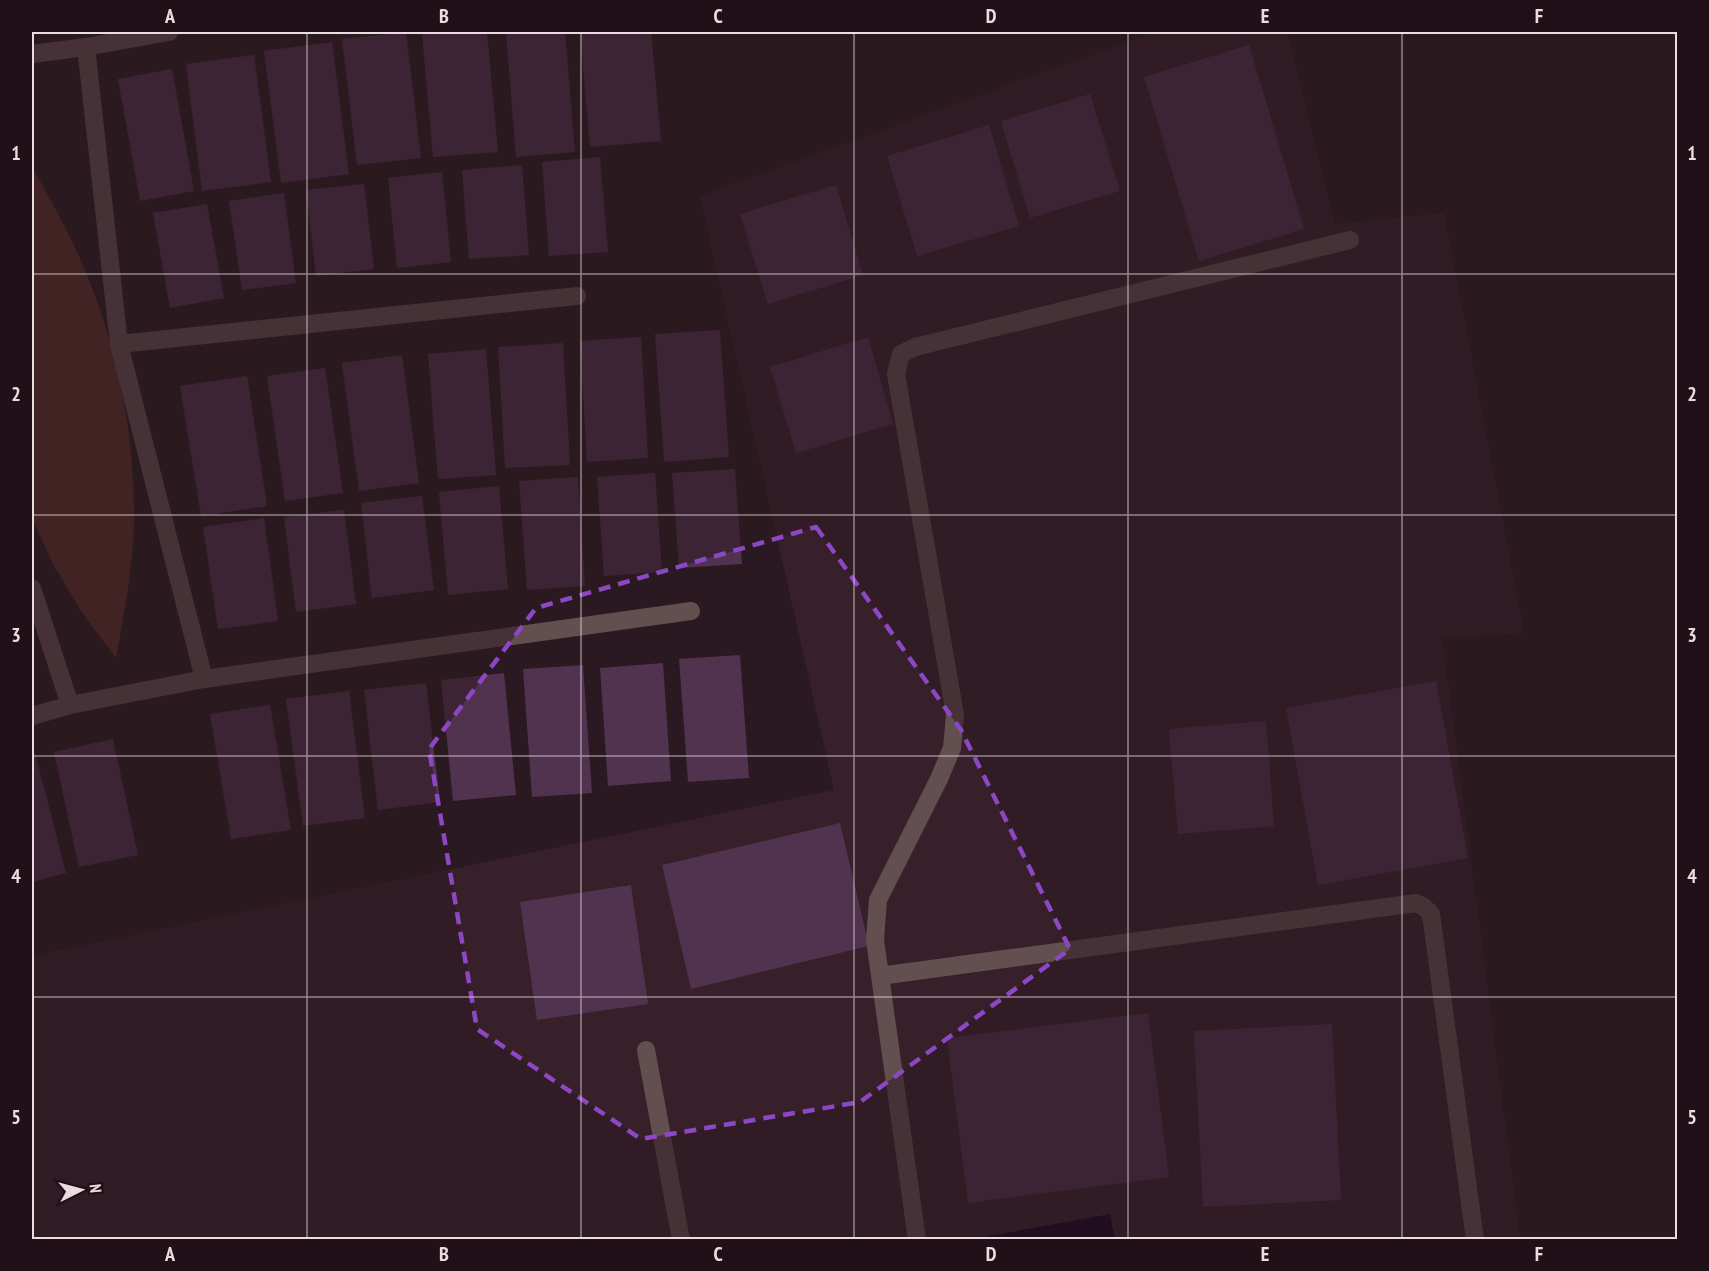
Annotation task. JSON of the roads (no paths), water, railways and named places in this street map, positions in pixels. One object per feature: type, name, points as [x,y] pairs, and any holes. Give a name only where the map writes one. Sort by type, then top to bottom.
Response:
[{"type":"lane","points":[[32,54],[169,32]]},
{"type":"lane","points":[[86,47],[119,344],[204,679]]},
{"type":"lane","points":[[917,1239],[875,940],[878,900],[939,779],[952,748],[955,715],[896,374],[901,354],[915,347],[1350,240]]},
{"type":"lane","points":[[119,344],[577,296]]},
{"type":"lane","points":[[32,588],[70,705]]},
{"type":"lane","points":[[32,716],[70,705],[204,679],[691,611]]},
{"type":"lane","points":[[880,976],[1416,903],[1431,914],[1475,1239]]},
{"type":"lane","points":[[646,1050],[681,1239]]}]
